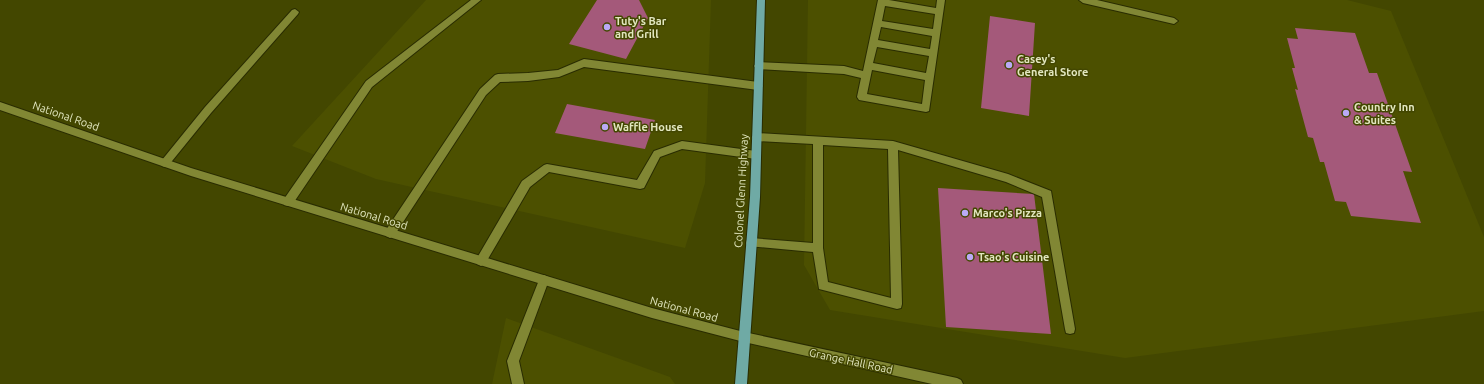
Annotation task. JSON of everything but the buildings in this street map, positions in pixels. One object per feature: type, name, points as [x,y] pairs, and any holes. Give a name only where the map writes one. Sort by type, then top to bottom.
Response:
[{"type":"main road","points":[[288,202],[369,84],[477,0]]},
{"type":"main road","name":"Colonel Glenn Highway","points":[[741,384],[752,243],[761,0]]},
{"type":"main road","points":[[939,12],[882,1],[862,97],[926,108],[941,0]]},
{"type":"main road","points":[[1083,0],[1174,21]]},
{"type":"main road","points":[[165,163],[208,110],[295,12]]},
{"type":"main road","points":[[877,24],[936,33]]},
{"type":"main road","points":[[873,44],[934,53]]},
{"type":"main road","points":[[390,233],[483,92],[498,78],[528,77],[558,73],[584,62],[758,86]]},
{"type":"main road","points":[[759,66],[844,70],[866,75]]},
{"type":"main road","points":[[868,66],[930,77]]},
{"type":"main road","name":"National Road","points":[[0,106],[165,163],[288,202],[652,313],[744,337]]},
{"type":"main road","points":[[757,137],[893,145],[1008,178],[1047,194],[1070,329]]},
{"type":"main road","points":[[818,140],[818,248],[823,286],[897,304],[893,145]]},
{"type":"main road","points":[[481,261],[526,184],[547,168],[640,185],[657,154],[682,145],[756,155]]},
{"type":"main road","points":[[752,243],[818,248]]},
{"type":"main road","points":[[518,384],[513,361],[544,280]]},
{"type":"main road","name":"Grange Hall Road","points":[[744,337],[957,384]]},
{"type":"shaded area","points":[[426,0],[711,0],[705,183],[685,248],[376,179],[292,146]]},
{"type":"shaded area","points":[[808,0],[1347,0],[1391,11],[1484,237],[1484,311],[1125,358],[830,310],[804,265]]},
{"type":"shaded area","points":[[506,318],[670,377],[675,384],[492,384]]},
{"type":"place","name":"Tuty's Bar and Grill","points":[[607,27]]},
{"type":"place","name":"Casey's General Store","points":[[1009,65]]},
{"type":"place","name":"Country Inn & Suites","points":[[1346,113]]},
{"type":"place","name":"Waffle House","points":[[605,127]]},
{"type":"place","name":"Marco's Pizza","points":[[965,213]]},
{"type":"place","name":"Tsao's Cuisine","points":[[970,257]]}]
